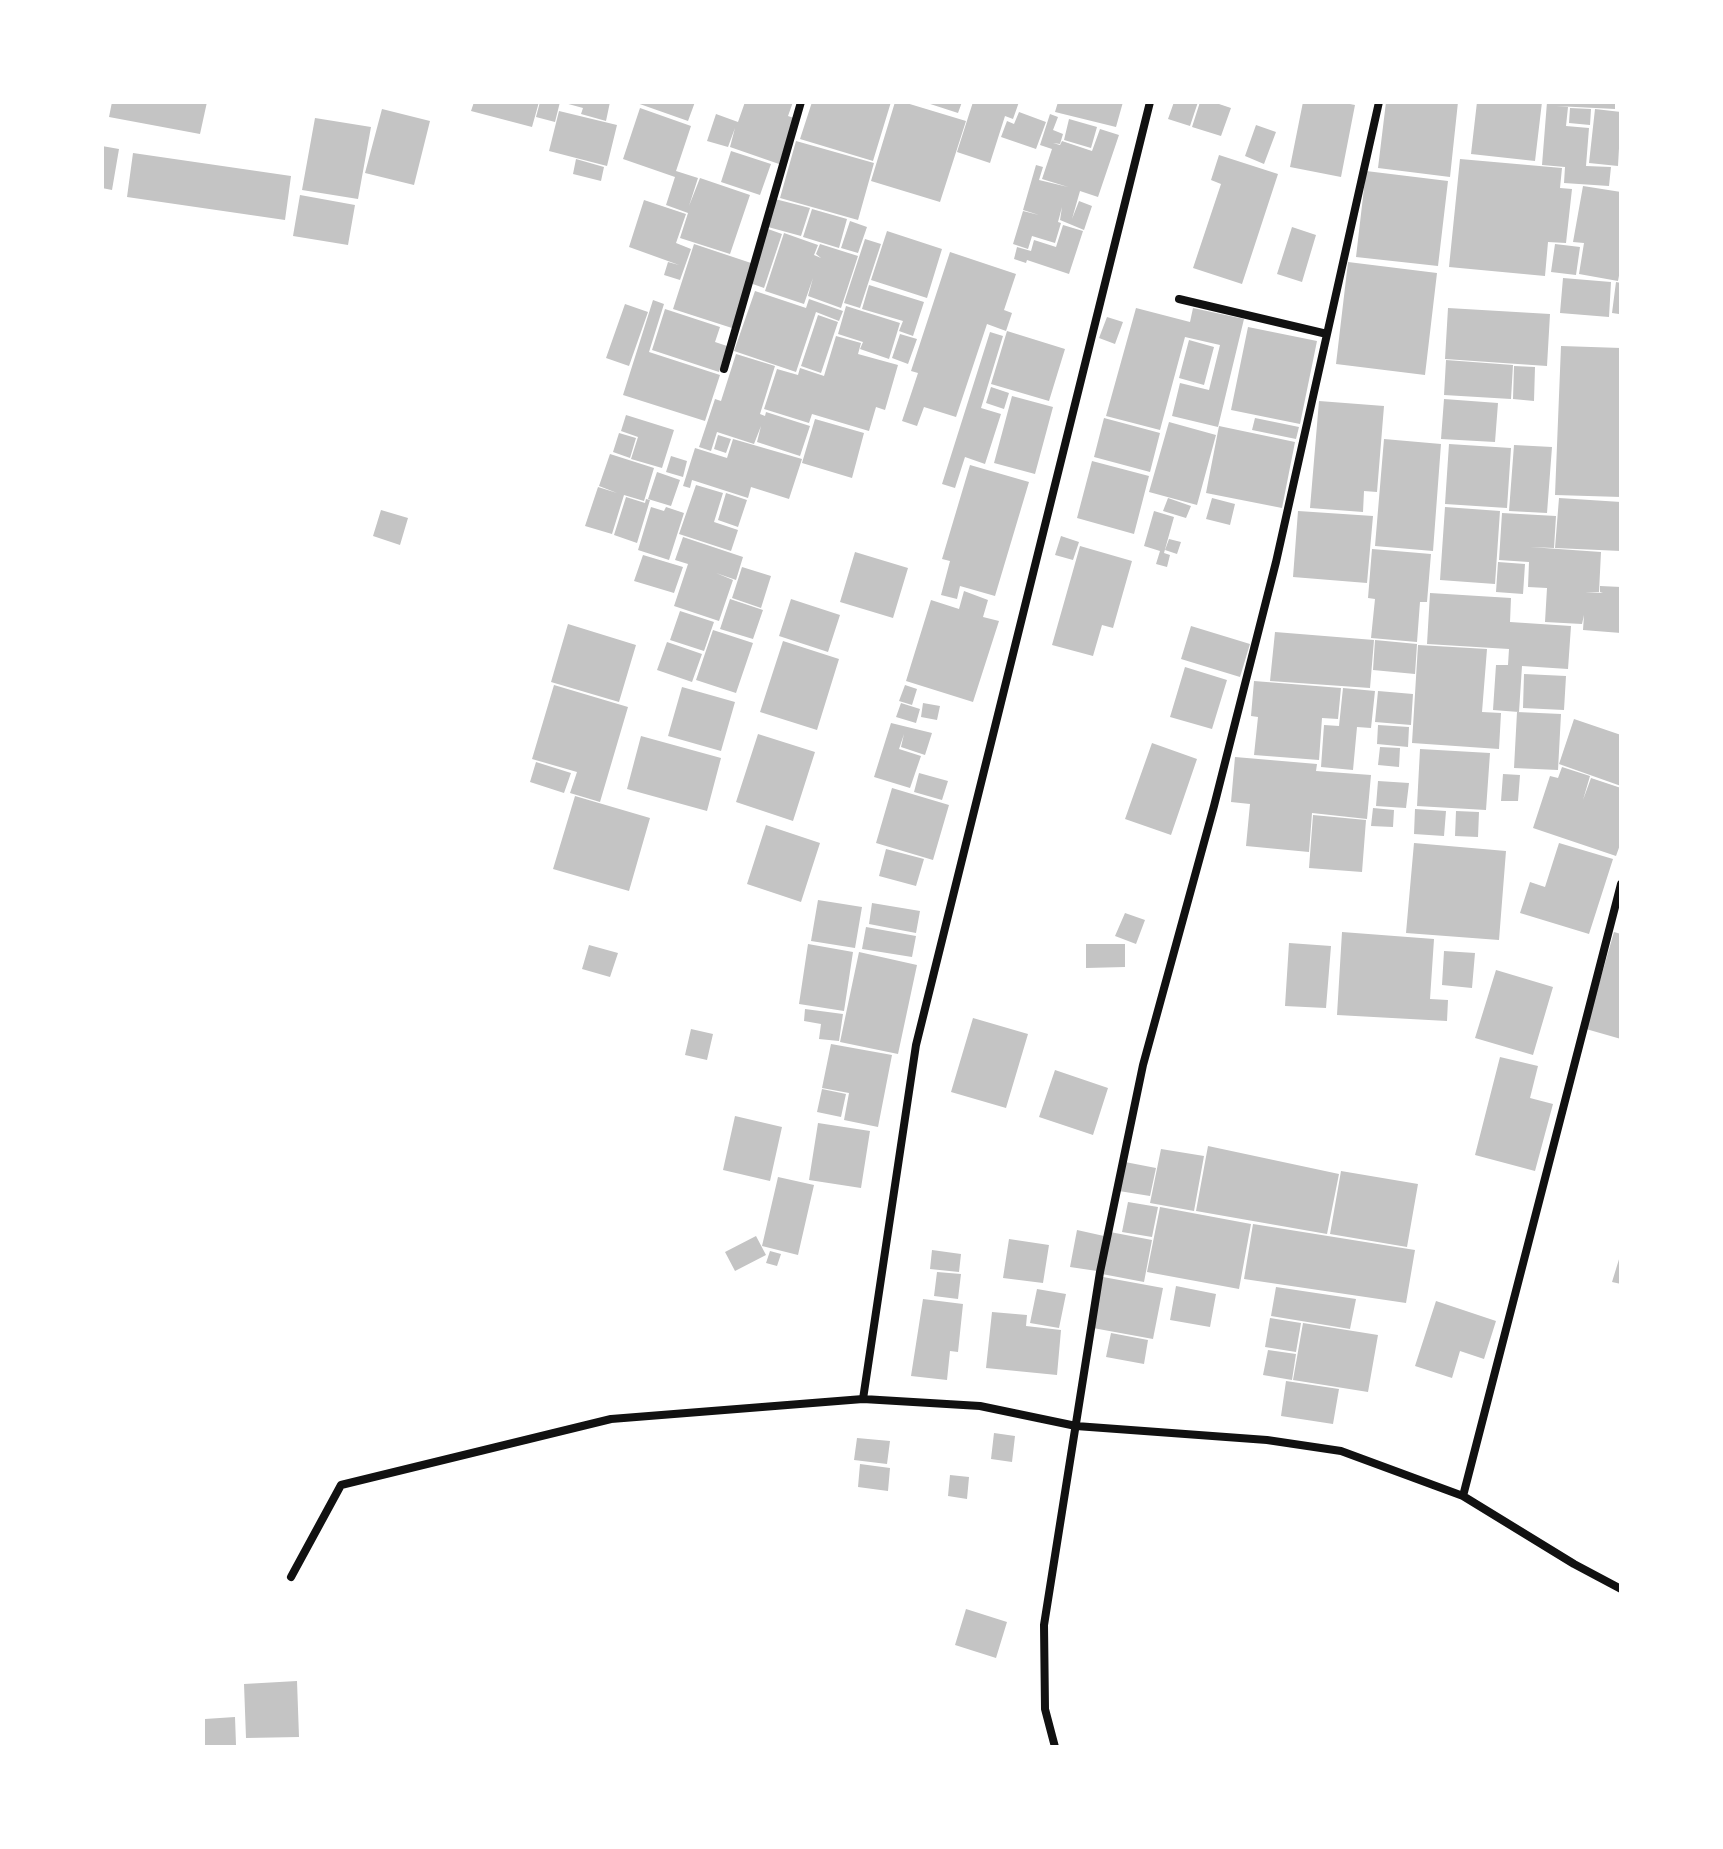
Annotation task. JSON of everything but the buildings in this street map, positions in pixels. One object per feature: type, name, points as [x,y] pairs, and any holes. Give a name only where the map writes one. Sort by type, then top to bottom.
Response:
[{"type":"street","points":[[724,369],[801,102]]},
{"type":"street","points":[[863,1399],[916,1045],[1150,102]]},
{"type":"street","points":[[1055,1747],[1045,1709],[1044,1625],[1100,1272],[1143,1065],[1214,806],[1276,562],[1379,102]]},
{"type":"street","points":[[1179,299],[1327,334]]},
{"type":"street","points":[[1463,1496],[1621,884]]},
{"type":"street","points":[[291,1577],[341,1485],[611,1419],[863,1399],[980,1406],[1076,1426],[1267,1440],[1341,1451],[1463,1496],[1621,1589]]}]
